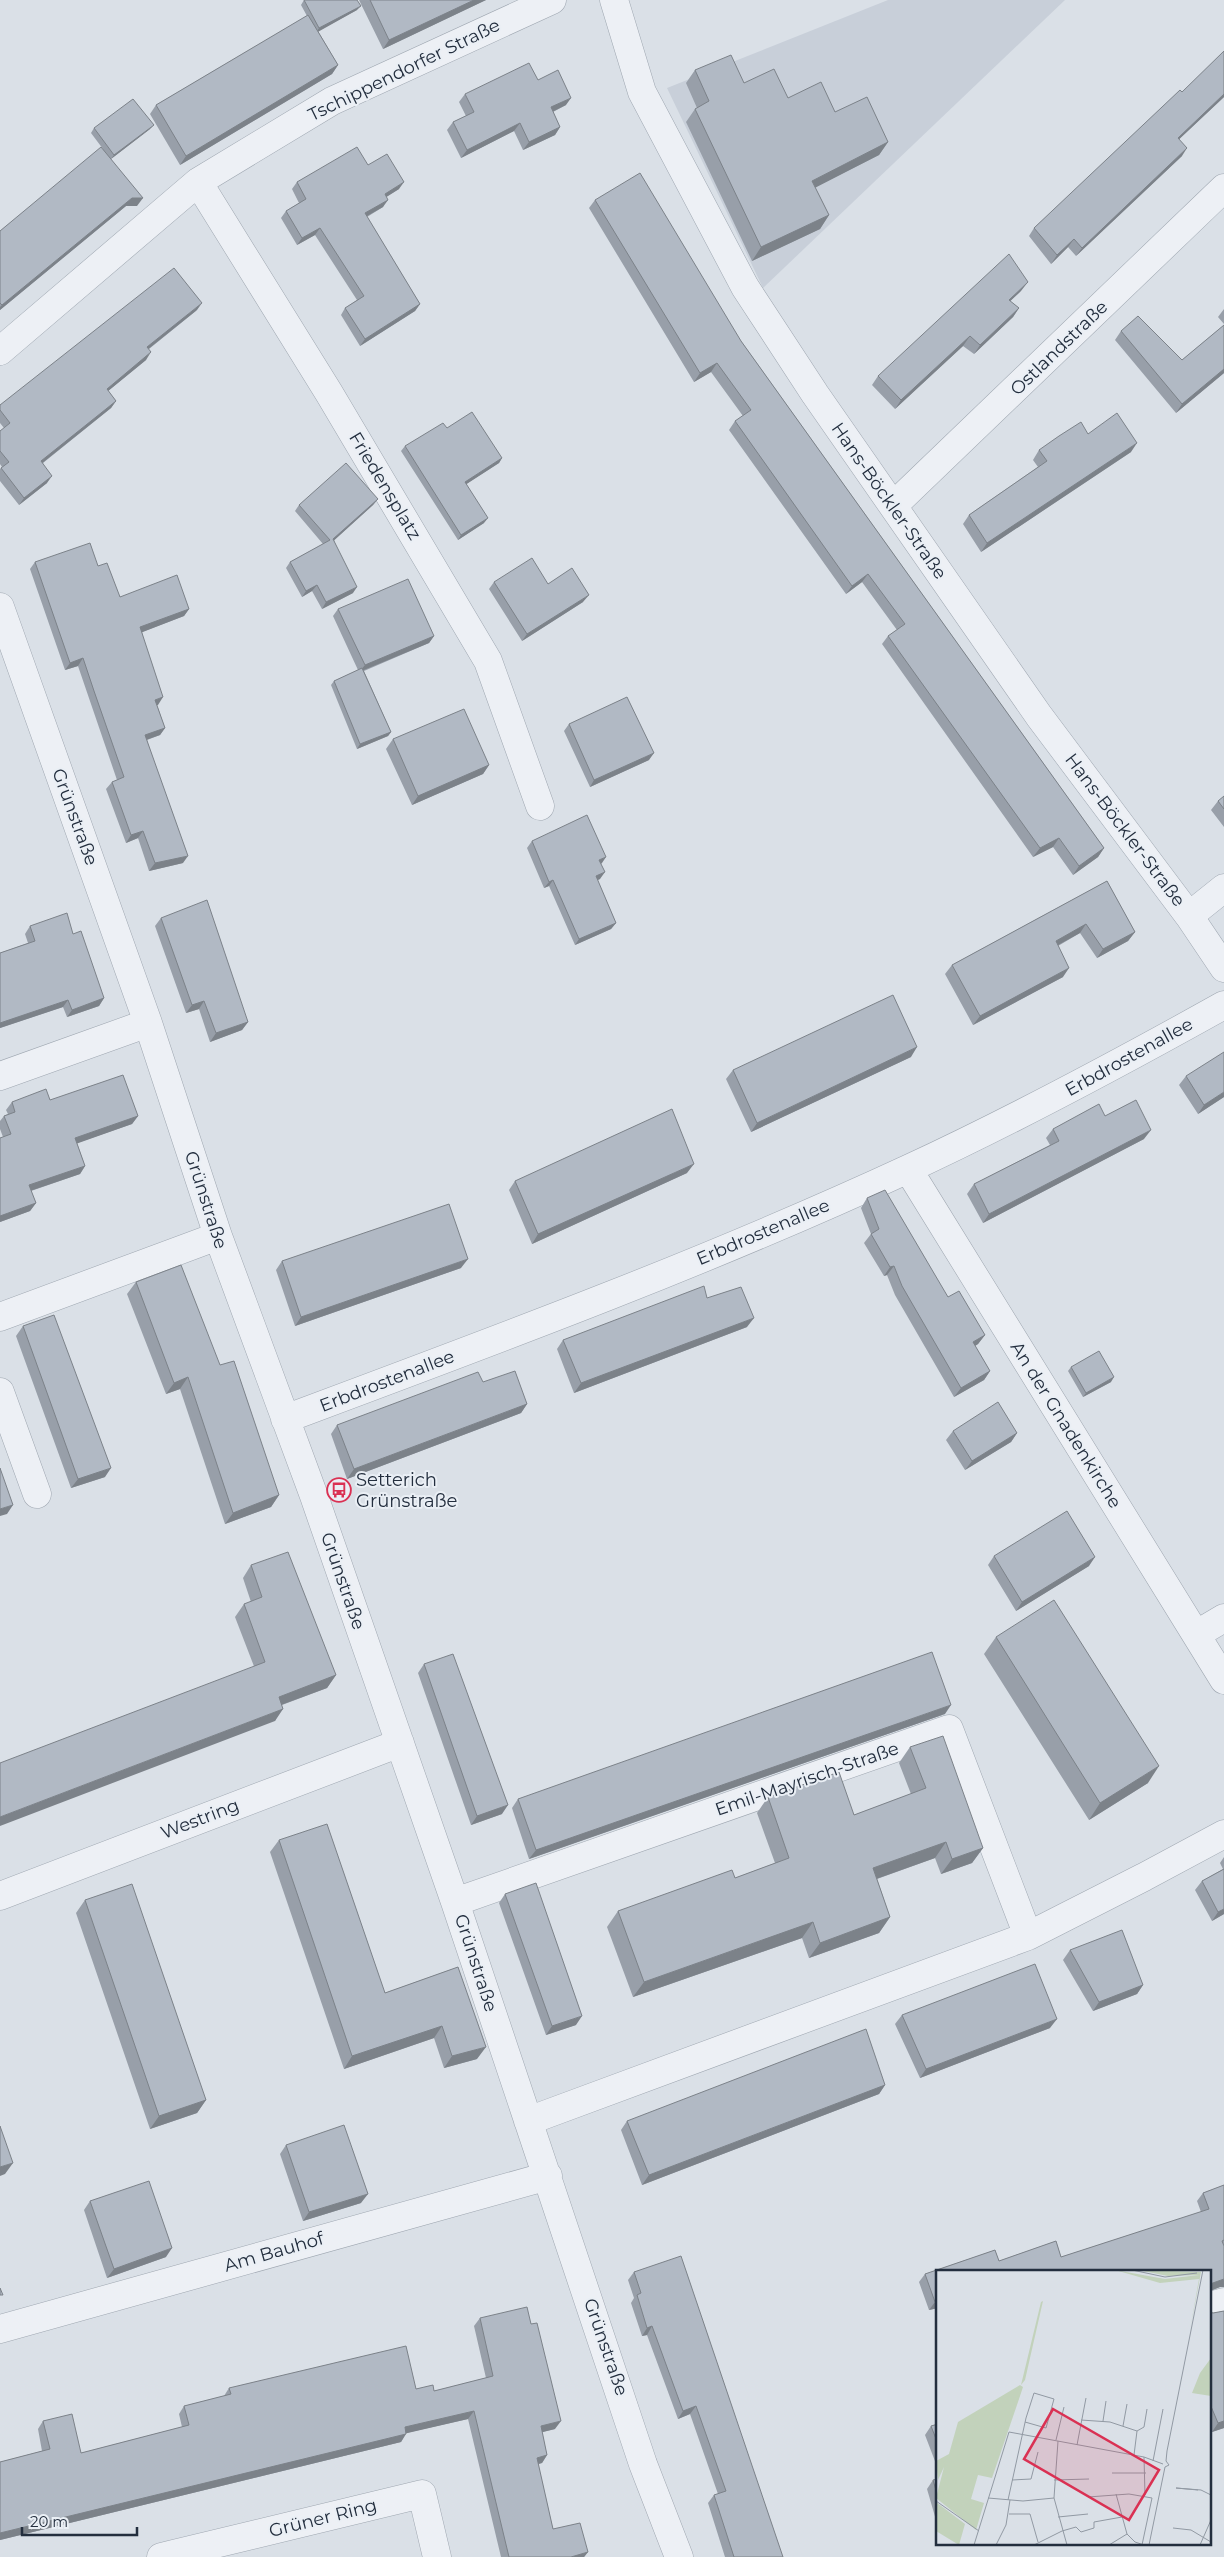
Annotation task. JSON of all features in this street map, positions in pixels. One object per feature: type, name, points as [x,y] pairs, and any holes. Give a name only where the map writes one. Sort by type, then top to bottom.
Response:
[{"type":"street","name":"Tschippendorfer Straße","points":[[0,350],[198,182],[332,101],[552,0]]},
{"type":"street","name":"Hans-Böckler-Straße","points":[[614,0],[642,92],[746,287],[815,394],[1039,716],[1189,916],[1224,968]]},
{"type":"street","name":"Friedensplatz","points":[[198,182],[329,393],[488,661],[540,806]]},
{"type":"street","name":"Ostlandstraße","points":[[893,506],[1224,188]]},
{"type":"street","name":"Grünstraße","points":[[0,607],[148,1022],[218,1236],[400,1743],[548,2176],[643,2464],[679,2557]]},
{"type":"street","points":[[1189,916],[1224,888]]},
{"type":"street","name":"Erbdrostenallee","points":[[285,1419],[728,1248],[908,1169],[1075,1088],[1224,1005]]},
{"type":"street","points":[[0,1076],[148,1022]]},
{"type":"street","name":"An der Gnadenkirche","points":[[908,1169],[1224,1680]]},
{"type":"street","points":[[0,1317],[218,1236]]},
{"type":"street","points":[[0,1392],[37,1494]]},
{"type":"street","points":[[1197,1634],[1224,1618]]},
{"type":"street","name":"Emil-Mayrisch-Straße","points":[[455,1902],[949,1729],[1028,1936]]},
{"type":"street","name":"Westring","points":[[0,1896],[400,1743]]},
{"type":"street","points":[[528,2121],[1028,1936],[1144,1878],[1224,1834]]},
{"type":"street","name":"Am Bauhof","points":[[0,2329],[548,2176]]},
{"type":"street","name":"Grüner Ring","points":[[161,2557],[422,2494],[437,2557]]},
{"type":"shaded area","points":[[888,0],[1065,0],[763,288],[667,88]]},
{"type":"building","points":[[304,0],[357,0],[361,6],[319,28]]},
{"type":"building","points":[[370,0],[474,0],[389,40]]},
{"type":"building","points":[[308,15],[338,65],[186,156],[156,105]]},
{"type":"building","points":[[1224,51],[1224,94],[1178,138],[1187,148],[1082,248],[1074,239],[1057,255],[1034,228]]},
{"type":"building","points":[[731,55],[744,83],[774,69],[788,98],[821,82],[835,112],[867,97],[888,142],[812,181],[829,215],[761,247],[695,109],[709,101],[695,70]]},
{"type":"building","points":[[529,63],[538,80],[558,70],[571,98],[551,107],[560,127],[529,142],[520,123],[467,150],[453,122],[474,112],[465,94]]},
{"type":"building","points":[[133,99],[154,125],[114,155],[94,128]]},
{"type":"building","points":[[101,147],[143,198],[132,198],[2,305],[0,303],[0,231]]},
{"type":"building","points":[[357,147],[368,165],[387,154],[404,182],[385,194],[388,200],[365,213],[420,304],[365,339],[345,308],[364,296],[320,228],[302,238],[286,211],[306,199],[297,182]]},
{"type":"building","points":[[640,173],[741,341],[1104,848],[1079,866],[1059,838],[1040,848],[888,636],[905,624],[868,574],[852,586],[735,421],[751,410],[717,363],[700,373],[595,200]]},
{"type":"building","points":[[1009,254],[1028,282],[1009,300],[1019,308],[980,345],[970,336],[901,400],[878,376]]},
{"type":"building","points":[[174,268],[202,303],[147,347],[151,352],[107,389],[116,401],[41,461],[52,476],[24,498],[1,468],[9,462],[0,451],[0,431],[10,423],[0,410],[0,405]]},
{"type":"building","points":[[1138,316],[1182,360],[1224,325],[1224,369],[1182,404],[1121,331]]},
{"type":"building","points":[[472,412],[502,458],[465,482],[488,518],[461,535],[405,446],[443,423],[447,428]]},
{"type":"building","points":[[1117,413],[1137,443],[987,543],[969,515],[1047,461],[1039,450],[1059,436],[1081,422],[1088,434]]},
{"type":"building","points":[[346,463],[378,499],[333,539],[357,587],[326,602],[317,585],[306,591],[290,562],[330,540],[299,505]]},
{"type":"building","points":[[90,543],[98,566],[107,563],[120,597],[177,575],[189,609],[140,627],[163,697],[155,700],[165,728],[145,735],[188,856],[155,863],[143,831],[131,835],[112,782],[124,777],[83,658],[70,663],[35,562]]},
{"type":"building","points":[[532,558],[548,584],[572,568],[589,595],[527,634],[494,582]]},
{"type":"building","points":[[408,579],[434,636],[365,665],[338,609]]},
{"type":"building","points":[[362,668],[391,732],[360,744],[334,681]]},
{"type":"building","points":[[627,697],[654,753],[594,780],[569,724]]},
{"type":"building","points":[[464,709],[489,765],[418,796],[393,739]]},
{"type":"building","points":[[1224,796],[1224,809],[1218,801]]},
{"type":"building","points":[[587,815],[606,857],[599,860],[605,872],[596,876],[616,923],[579,939],[553,880],[549,882],[532,841]]},
{"type":"building","points":[[1107,881],[1135,932],[1103,949],[1086,924],[1056,941],[1069,968],[980,1016],[952,965]]},
{"type":"building","points":[[207,900],[248,1022],[216,1033],[204,1001],[192,1005],[161,918]]},
{"type":"building","points":[[67,913],[73,934],[81,931],[104,998],[72,1010],[68,1000],[0,1023],[0,953],[35,941],[30,926]]},
{"type":"building","points":[[893,995],[917,1047],[757,1123],[733,1070]]},
{"type":"building","points":[[1224,1052],[1224,1092],[1204,1105],[1186,1076]]},
{"type":"building","points":[[123,1075],[138,1116],[75,1138],[85,1166],[29,1185],[36,1203],[0,1216],[0,1138],[11,1134],[4,1116],[15,1112],[12,1102],[46,1089],[50,1100]]},
{"type":"building","points":[[1136,1100],[1151,1130],[989,1214],[974,1184],[1059,1141],[1053,1129],[1099,1104],[1105,1116]]},
{"type":"building","points":[[672,1109],[694,1164],[538,1234],[515,1181]]},
{"type":"building","points":[[885,1190],[948,1297],[959,1291],[985,1335],[973,1342],[990,1371],[961,1388],[902,1286],[894,1266],[890,1267],[871,1234],[879,1229],[867,1198]]},
{"type":"building","points":[[449,1204],[468,1259],[301,1317],[282,1261]]},
{"type":"building","points":[[181,1265],[220,1365],[234,1361],[279,1495],[233,1513],[188,1377],[174,1383],[136,1282]]},
{"type":"building","points":[[704,1286],[707,1298],[741,1287],[754,1318],[581,1383],[563,1340]]},
{"type":"building","points":[[54,1315],[111,1468],[78,1479],[23,1326]]},
{"type":"building","points":[[1099,1351],[1114,1377],[1086,1393],[1071,1367]]},
{"type":"building","points":[[515,1371],[527,1404],[354,1469],[337,1425],[478,1372],[483,1382]]},
{"type":"building","points":[[998,1402],[1017,1433],[972,1461],[953,1431]]},
{"type":"building","points":[[0,1468],[13,1505],[0,1509]]},
{"type":"building","points":[[1067,1511],[1095,1557],[1022,1602],[994,1556]]},
{"type":"building","points":[[288,1552],[336,1675],[279,1697],[283,1709],[0,1817],[0,1763],[265,1662],[244,1604],[262,1597],[251,1565]]},
{"type":"building","points":[[1054,1600],[1159,1766],[1100,1803],[996,1637]]},
{"type":"building","points":[[932,1652],[951,1705],[536,1850],[518,1799]]},
{"type":"building","points":[[453,1654],[508,1805],[477,1816],[424,1664]]},
{"type":"building","points":[[943,1736],[983,1848],[952,1859],[946,1842],[873,1868],[890,1917],[820,1943],[813,1922],[644,1982],[618,1911],[732,1870],[735,1878],[789,1858],[768,1797],[839,1772],[854,1815],[926,1788],[910,1747]]},
{"type":"building","points":[[327,1824],[385,1993],[458,1967],[486,2047],[452,2056],[442,2026],[352,2056],[279,1840]]},
{"type":"building","points":[[1224,1869],[1224,1909],[1218,1912],[1202,1881]]},
{"type":"building","points":[[536,1883],[582,2016],[552,2026],[505,1894]]},
{"type":"building","points":[[132,1884],[206,2100],[159,2116],[85,1900]]},
{"type":"building","points":[[1122,1930],[1143,1985],[1099,2002],[1070,1950]]},
{"type":"building","points":[[1035,1964],[1057,2019],[926,2069],[902,2015]]},
{"type":"building","points":[[866,2029],[885,2085],[649,2175],[627,2121]]},
{"type":"building","points":[[344,2125],[368,2194],[309,2212],[286,2145]]},
{"type":"building","points":[[0,2126],[13,2163],[0,2167]]},
{"type":"building","points":[[149,2181],[172,2248],[114,2269],[90,2201]]},
{"type":"building","points":[[1224,2185],[1224,2240],[1222,2241],[1224,2246],[1224,2279],[1212,2283],[1212,2270],[937,2270],[995,2250],[999,2261],[1056,2241],[1061,2257],[1209,2209],[1203,2193]]},
{"type":"building","points":[[681,2256],[783,2557],[734,2557],[714,2495],[726,2491],[696,2406],[683,2411],[652,2326],[647,2328],[637,2295],[641,2293],[634,2272]]},
{"type":"building","points":[[936,2270],[936,2302],[935,2302],[925,2274]]},
{"type":"building","points":[[527,2307],[531,2324],[537,2323],[561,2421],[541,2426],[547,2455],[537,2458],[553,2529],[580,2523],[588,2552],[571,2557],[509,2557],[474,2411],[405,2427],[406,2434],[0,2533],[0,2462],[50,2449],[43,2421],[72,2414],[81,2453],[189,2425],[184,2406],[231,2394],[229,2388],[406,2346],[416,2389],[433,2385],[434,2391],[493,2376],[480,2318]]},
{"type":"building","points":[[1224,2311],[1224,2421],[1218,2423],[1212,2409],[1213,2313]]},
{"type":"building","points":[[936,2425],[936,2439],[931,2426]]},
{"type":"building","points":[[936,2479],[936,2490],[933,2480]]},
{"type":"place","name":"Setterich Grünstraße","points":[[339,1490]]}]
